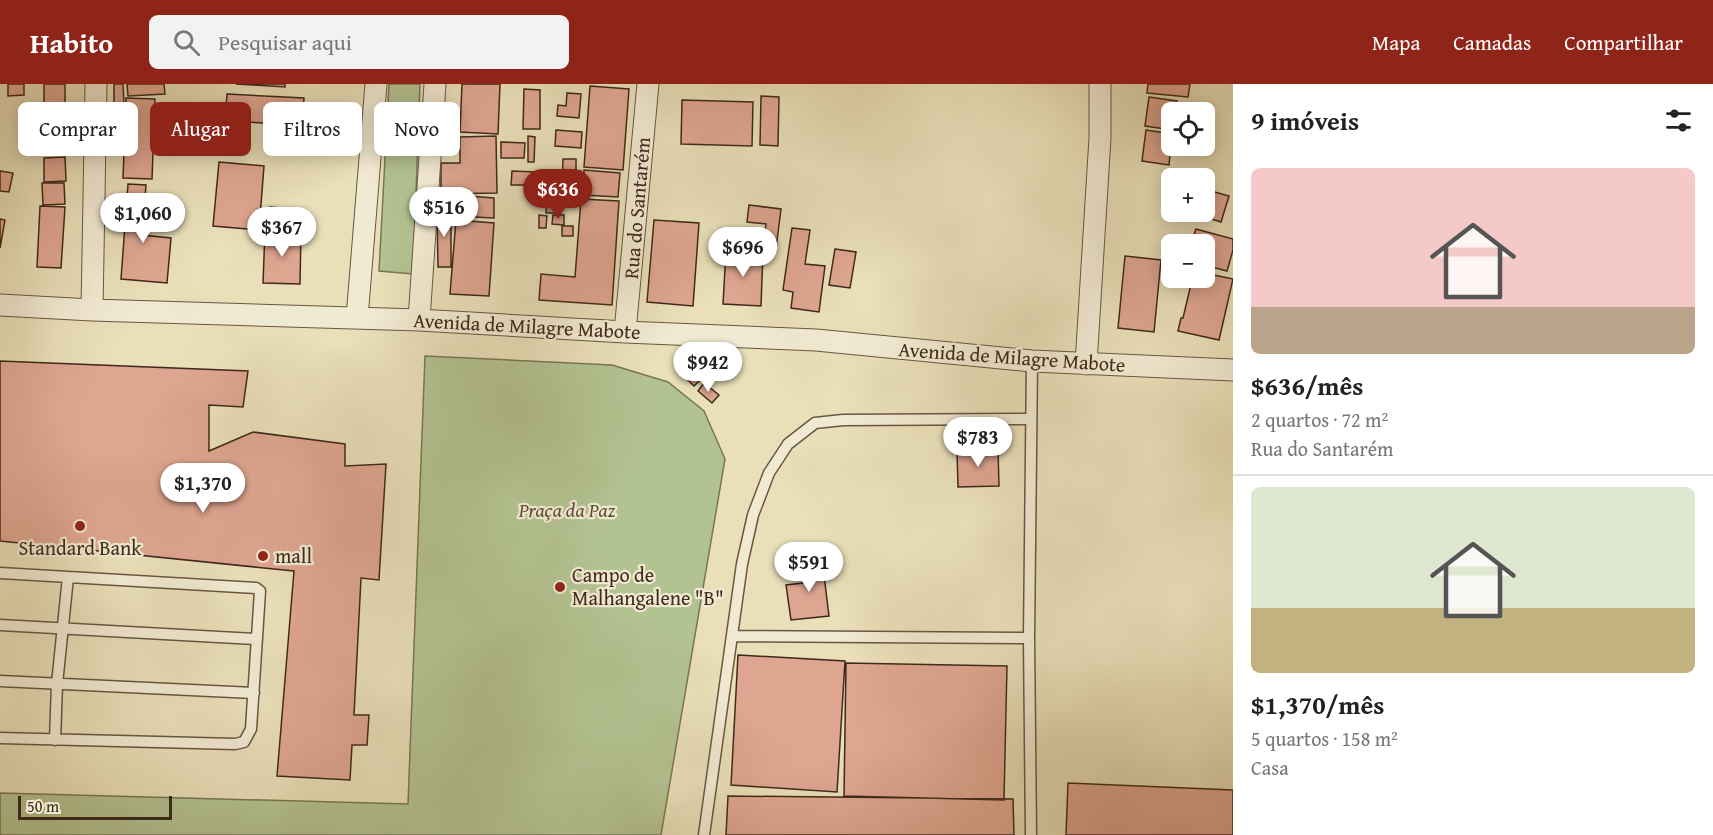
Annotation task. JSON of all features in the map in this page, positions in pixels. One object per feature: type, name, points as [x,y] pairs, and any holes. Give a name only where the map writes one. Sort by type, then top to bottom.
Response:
[{"type":"street","points":[[92,310],[96,84]]},
{"type":"street","points":[[357,318],[376,84]]},
{"type":"street","points":[[419,320],[435,84]]},
{"type":"street","name":"Rua do Santarém","points":[[625,332],[648,84]]},
{"type":"street","points":[[1086,364],[1100,138],[1100,84]]},
{"type":"street","name":"Avenida de Milagre Mabote","points":[[0,305],[419,320],[816,340],[1032,361],[1233,370]]},
{"type":"lane","points":[[1031,835],[1029,638],[1032,361]]},
{"type":"lane","points":[[704,835],[742,564],[753,515],[769,473],[788,444],[815,423],[843,420],[1031,419]]},
{"type":"lane","points":[[0,573],[256,588],[260,591],[255,639],[251,729],[244,742],[235,744],[0,738]]},
{"type":"lane","points":[[55,740],[57,684],[68,577]]},
{"type":"lane","points":[[0,625],[255,639]]},
{"type":"lane","points":[[733,636],[1029,638]]},
{"type":"lane","points":[[0,681],[254,693]]},
{"type":"green space","points":[[389,84],[420,84],[419,102],[388,102]]},
{"type":"green space","points":[[385,156],[417,156],[413,274],[379,271]]},
{"type":"green space","name":"Praça da Paz","points":[[425,356],[612,365],[668,382],[704,411],[725,459],[661,835],[0,835],[0,793],[408,804]]},
{"type":"building","points":[[8,84],[24,84],[24,95],[8,96]]},
{"type":"building","points":[[44,84],[65,84],[65,102],[44,102]]},
{"type":"building","points":[[114,84],[123,84],[124,102],[114,102]]},
{"type":"building","points":[[127,84],[164,84],[165,94],[128,96]]},
{"type":"building","points":[[236,84],[285,84],[285,87]]},
{"type":"building","points":[[462,84],[500,84],[498,134],[460,132]]},
{"type":"building","points":[[1148,84],[1190,84],[1188,97],[1147,93]]},
{"type":"building","points":[[590,86],[629,89],[623,170],[584,167]]},
{"type":"building","points":[[524,89],[540,90],[540,129],[523,129]]},
{"type":"building","points":[[567,93],[581,94],[579,118],[557,116],[558,105],[566,106]]},
{"type":"building","points":[[227,94],[304,98],[304,102],[263,102],[263,123],[251,122],[251,102],[226,102]]},
{"type":"building","points":[[761,96],[779,97],[778,146],[760,145]]},
{"type":"building","points":[[1149,97],[1177,101],[1161,102],[1161,128],[1145,126]]},
{"type":"building","points":[[126,98],[155,99],[155,102],[150,102],[152,179],[123,178],[124,156],[138,156],[138,102],[126,102]]},
{"type":"building","points":[[682,100],[753,102],[752,146],[681,144]]},
{"type":"building","points":[[556,130],[582,132],[581,148],[555,146]]},
{"type":"building","points":[[1146,130],[1161,132],[1161,156],[1170,156],[1169,165],[1142,161]]},
{"type":"building","points":[[496,136],[497,193],[441,194],[441,163],[460,163],[460,137]]},
{"type":"building","points":[[528,136],[535,137],[534,162],[528,162]]},
{"type":"building","points":[[501,142],[525,143],[524,158],[501,158]]},
{"type":"building","points":[[65,157],[66,181],[44,182],[44,158]]},
{"type":"building","points":[[563,159],[576,159],[576,171],[581,171],[581,187],[562,187]]},
{"type":"building","points":[[219,162],[264,166],[259,230],[213,226]]},
{"type":"building","points":[[584,170],[620,173],[618,197],[583,195]]},
{"type":"building","points":[[0,171],[13,173],[9,192],[0,191]]},
{"type":"building","points":[[512,171],[537,172],[536,185],[511,185]]},
{"type":"building","points":[[42,183],[64,183],[65,204],[43,205]]},
{"type":"building","points":[[128,184],[146,185],[142,235],[171,238],[167,283],[121,279]]},
{"type":"building","points":[[553,188],[579,188],[580,200],[553,200]]},
{"type":"building","points":[[1215,192],[1229,196],[1221,222],[1215,220]]},
{"type":"building","points":[[455,195],[494,198],[494,218],[454,216]]},
{"type":"building","points":[[581,199],[619,201],[612,305],[539,300],[541,274],[575,277]]},
{"type":"building","points":[[547,201],[561,202],[561,213],[546,213]]},
{"type":"building","points":[[749,205],[781,209],[776,249],[763,248],[766,224],[747,222]]},
{"type":"building","points":[[40,206],[65,207],[61,268],[37,267]]},
{"type":"building","points":[[270,207],[301,210],[299,227],[269,225]]},
{"type":"building","points":[[451,209],[451,267],[438,267],[437,210]]},
{"type":"building","points":[[539,215],[547,216],[546,228],[539,228]]},
{"type":"building","points":[[553,215],[564,215],[564,225],[552,224]]},
{"type":"building","points":[[0,219],[5,220],[0,248]]},
{"type":"building","points":[[456,220],[494,223],[489,296],[450,294]]},
{"type":"building","points":[[654,220],[699,223],[693,306],[647,302]]},
{"type":"building","points":[[562,226],[573,226],[573,236],[562,236]]},
{"type":"building","points":[[792,228],[810,230],[805,264],[825,266],[819,312],[791,308],[793,292],[783,290]]},
{"type":"building","points":[[1196,229],[1214,234],[1194,234]]},
{"type":"building","points":[[265,231],[301,232],[300,284],[263,283]]},
{"type":"building","points":[[1215,234],[1233,239],[1233,250],[1227,271],[1215,268]]},
{"type":"building","points":[[835,249],[856,252],[850,288],[829,285]]},
{"type":"building","points":[[726,251],[763,252],[761,306],[723,304]]},
{"type":"building","points":[[1125,256],[1161,260],[1154,332],[1118,328]]},
{"type":"building","points":[[1215,275],[1233,279],[1219,340],[1178,331],[1181,318],[1183,318],[1190,288],[1215,288]]},
{"type":"building","name":"mall","points":[[0,361],[248,371],[243,407],[209,405],[209,451],[253,432],[345,444],[345,466],[386,464],[379,580],[361,578],[354,715],[369,715],[367,745],[352,745],[350,780],[277,776],[294,571],[0,541]]},
{"type":"building","points":[[694,366],[702,373],[696,379],[699,381],[694,386],[684,376]]},
{"type":"building","points":[[704,383],[719,395],[712,403],[698,391]]},
{"type":"building","points":[[998,449],[999,486],[958,487],[957,451]]},
{"type":"building","points":[[822,559],[829,616],[791,620],[786,585],[803,583],[800,562]]},
{"type":"building","points":[[738,655],[845,661],[837,792],[731,785]]},
{"type":"building","points":[[846,663],[1007,666],[1004,800],[844,796]]},
{"type":"building","points":[[1068,783],[1233,790],[1233,835],[1066,835]]},
{"type":"building","points":[[728,796],[1013,799],[1014,835],[726,835]]},
{"type":"place","name":"Standard Bank","points":[[80,526]]},
{"type":"place","name":"mall","points":[[263,556]]},
{"type":"place","name":"Campo de Malhangalene \"B\"","points":[[560,587]]}]
